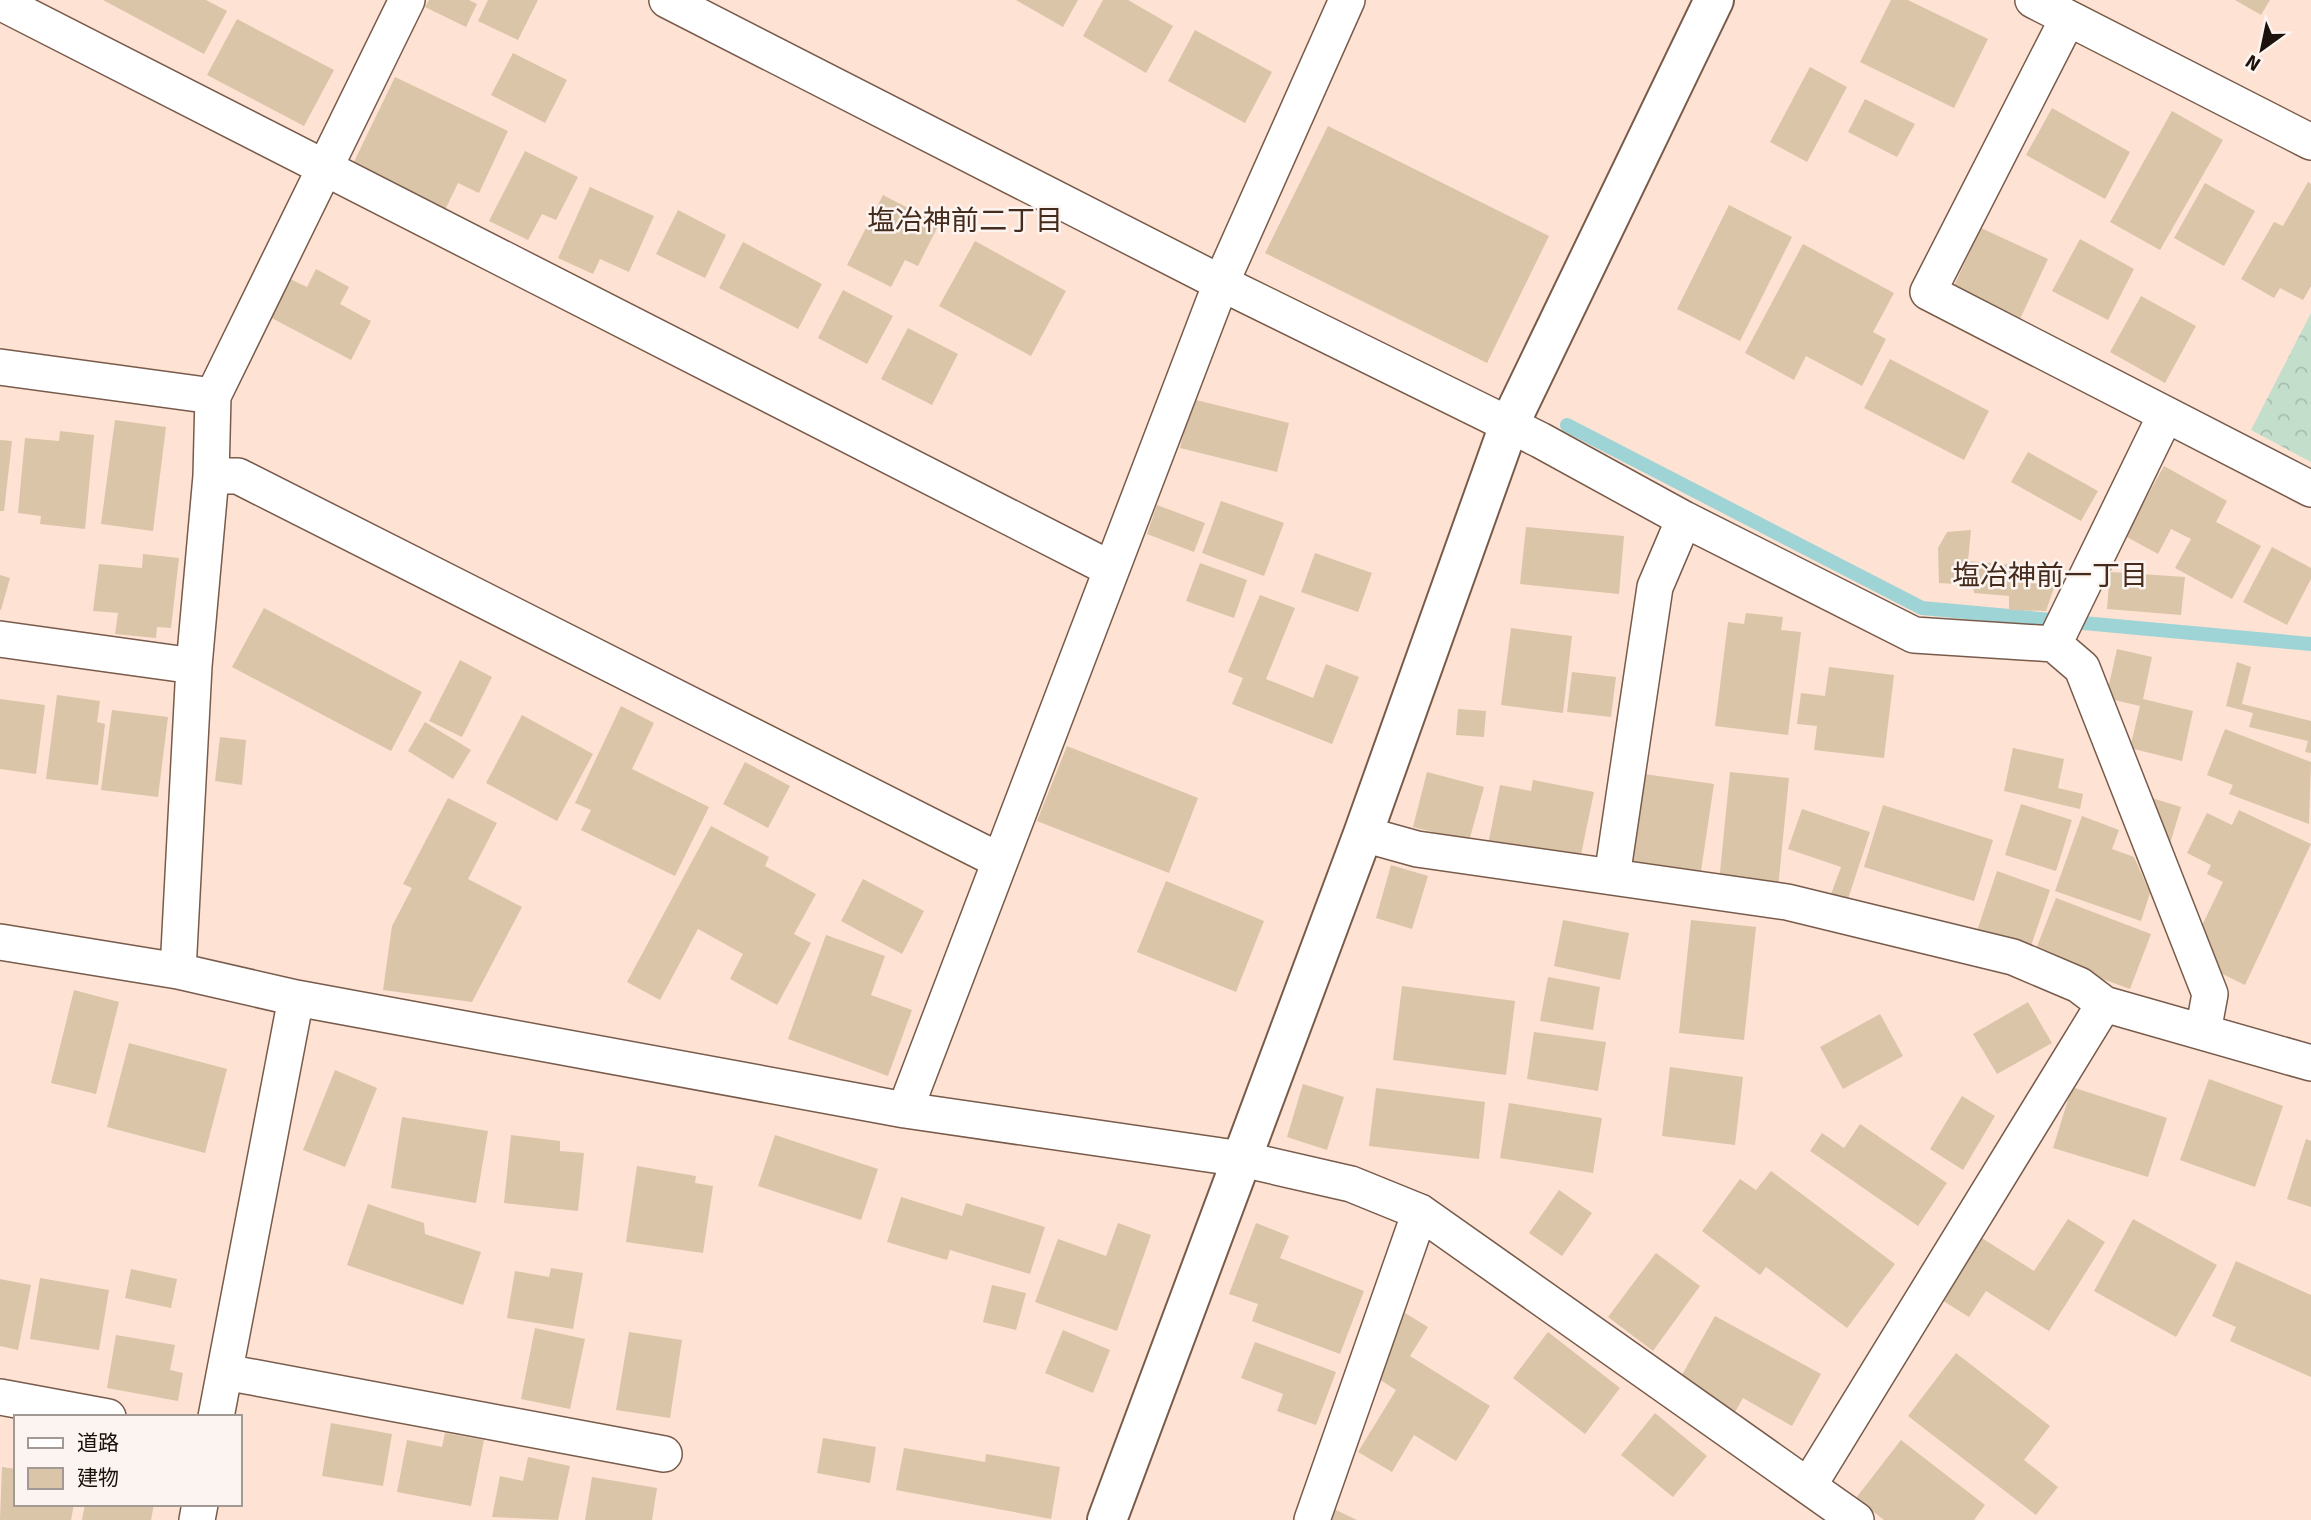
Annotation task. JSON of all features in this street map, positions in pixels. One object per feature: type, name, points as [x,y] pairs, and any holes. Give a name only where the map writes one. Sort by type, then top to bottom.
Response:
[{"type":"street","points":[[178,971],[194,666],[211,476],[213,396],[322,168],[407,0]]},
{"type":"street","points":[[667,0],[1221,283],[1509,425],[1684,519],[1914,635],[2054,644],[2082,668],[2210,994],[2203,1032]]},
{"type":"street","points":[[905,1110],[998,860],[1221,283],[1346,0]]},
{"type":"street","points":[[1107,1520],[1363,834],[1509,425],[1714,0]]},
{"type":"street","points":[[2033,0],[2311,142]]},
{"type":"street","points":[[0,2],[1111,569]]},
{"type":"street","points":[[2068,18],[1928,292],[2311,489]]},
{"type":"street","points":[[0,367],[213,396]]},
{"type":"street","points":[[2054,644],[2165,416]]},
{"type":"street","points":[[211,476],[238,475],[998,860]]},
{"type":"street","points":[[1612,877],[1655,587],[1684,519]]},
{"type":"street","points":[[0,639],[194,666]]},
{"type":"street","points":[[1363,834],[1417,849],[1787,902],[2012,957],[2079,985],[2104,1004],[2311,1063]]},
{"type":"street","points":[[0,942],[178,971],[296,998],[905,1110],[1242,1159],[1351,1184],[1420,1212],[1856,1520]]},
{"type":"street","points":[[216,1415],[296,998]]},
{"type":"street","points":[[1809,1485],[2104,1004]]},
{"type":"street","points":[[1312,1520],[1420,1212]]},
{"type":"street","points":[[225,1372],[664,1454]]},
{"type":"street","points":[[0,1396],[98,1415]]},
{"type":"green space","points":[[2311,313],[2311,462],[2251,430]]},
{"type":"building","points":[[103,0],[206,0],[227,11],[204,54]]},
{"type":"building","points":[[429,0],[469,0],[477,4],[466,27],[425,7]]},
{"type":"building","points":[[488,0],[538,0],[518,40],[478,21]]},
{"type":"building","points":[[1016,0],[1078,0],[1063,27]]},
{"type":"building","points":[[1103,0],[1128,0],[1173,26],[1146,73],[1083,36]]},
{"type":"building","points":[[1891,0],[1908,0],[1988,39],[1954,108],[1860,62]]},
{"type":"building","points":[[2235,0],[2270,0],[2261,15]]},
{"type":"building","points":[[237,19],[334,70],[304,126],[207,75]]},
{"type":"building","points":[[1195,30],[1272,72],[1245,123],[1168,81]]},
{"type":"building","points":[[513,53],[567,80],[545,123],[491,95]]},
{"type":"building","points":[[1810,67],[1847,87],[1807,162],[1770,142]]},
{"type":"building","points":[[395,77],[508,131],[479,193],[458,183],[443,214],[350,170]]},
{"type":"building","points":[[1865,99],[1915,124],[1897,157],[1848,132]]},
{"type":"building","points":[[2052,108],[2130,152],[2105,199],[2026,155]]},
{"type":"building","points":[[2172,111],[2223,140],[2160,250],[2110,222]]},
{"type":"building","points":[[1328,126],[1549,236],[1487,363],[1265,253]]},
{"type":"building","points":[[525,151],[578,177],[556,220],[542,214],[528,240],[489,221]]},
{"type":"building","points":[[2308,182],[2311,184],[2311,286],[2303,300],[2280,288],[2274,298],[2241,279],[2274,222],[2283,226]]},
{"type":"building","points":[[2205,183],[2255,211],[2224,266],[2174,238]]},
{"type":"building","points":[[590,187],[654,216],[629,272],[600,259],[593,274],[558,258]]},
{"type":"building","points":[[883,195],[939,224],[918,266],[905,260],[891,287],[847,265]]},
{"type":"building","points":[[1729,205],[1792,237],[1740,341],[1677,309]]},
{"type":"building","points":[[678,210],[726,235],[705,278],[656,254]]},
{"type":"building","points":[[1981,228],[2048,259],[2020,319],[1953,288]]},
{"type":"building","points":[[2080,239],[2134,269],[2108,320],[2052,291]]},
{"type":"building","points":[[975,241],[1066,291],[1031,356],[939,306]]},
{"type":"building","points":[[743,242],[822,284],[798,329],[719,288]]},
{"type":"building","points":[[1803,244],[1894,293],[1873,332],[1886,339],[1862,386],[1806,356],[1794,380],[1745,353]]},
{"type":"building","points":[[316,269],[349,287],[340,304],[371,321],[351,360],[268,316],[288,278],[307,287]]},
{"type":"building","points":[[843,290],[893,316],[867,364],[818,338]]},
{"type":"building","points":[[2141,296],[2196,326],[2165,383],[2110,352]]},
{"type":"building","points":[[908,328],[958,354],[932,405],[881,379]]},
{"type":"building","points":[[1890,359],[1989,411],[1964,460],[1864,408]]},
{"type":"building","points":[[1192,399],[1289,423],[1277,472],[1180,448]]},
{"type":"building","points":[[115,420],[166,427],[153,531],[101,524]]},
{"type":"building","points":[[60,431],[94,435],[85,529],[40,524],[41,516],[18,513],[25,438],[59,441]]},
{"type":"building","points":[[0,440],[12,441],[4,511],[0,511]]},
{"type":"building","points":[[2028,452],[2098,491],[2081,521],[2011,482]]},
{"type":"building","points":[[2164,466],[2227,501],[2216,522],[2261,546],[2232,599],[2175,568],[2191,539],[2171,529],[2158,554],[2125,536]]},
{"type":"building","points":[[1221,501],[1284,523],[1264,576],[1202,553]]},
{"type":"building","points":[[1157,505],[1205,523],[1194,552],[1147,534]]},
{"type":"building","points":[[1526,527],[1624,536],[1619,594],[1520,584]]},
{"type":"building","points":[[1971,530],[1968,561],[2015,565],[2016,582],[2055,585],[2046,611],[2009,610],[2009,596],[1974,593],[1973,585],[1939,583],[1938,548],[1947,532]]},
{"type":"building","points":[[2272,547],[2311,568],[2311,579],[2287,625],[2243,602]]},
{"type":"building","points":[[1315,553],[1372,573],[1358,612],[1301,592]]},
{"type":"building","points":[[143,554],[179,558],[171,628],[157,627],[156,638],[115,634],[118,613],[93,611],[99,564],[142,568]]},
{"type":"building","points":[[1200,563],[1247,580],[1234,618],[1186,601]]},
{"type":"building","points":[[2110,572],[2185,577],[2181,615],[2107,609]]},
{"type":"building","points":[[0,575],[10,578],[1,610],[0,610]]},
{"type":"building","points":[[1260,595],[1295,608],[1266,679],[1313,698],[1326,664],[1359,677],[1332,744],[1232,704],[1243,678],[1228,672]]},
{"type":"building","points":[[264,608],[422,692],[391,751],[232,667]]},
{"type":"building","points":[[1746,613],[1783,617],[1781,630],[1801,632],[1788,735],[1715,726],[1728,622],[1744,624]]},
{"type":"building","points":[[1511,628],[1572,636],[1563,713],[1501,705]]},
{"type":"building","points":[[2117,649],[2152,657],[2143,699],[2193,711],[2182,761],[2130,748],[2140,706],[2106,698]]},
{"type":"building","points":[[460,660],[492,677],[462,737],[429,721]]},
{"type":"building","points":[[2237,662],[2251,667],[2242,704],[2311,721],[2311,753],[2305,752],[2308,741],[2249,727],[2253,713],[2226,706]]},
{"type":"building","points":[[1829,667],[1894,675],[1884,758],[1814,750],[1817,726],[1797,724],[1801,693],[1825,696]]},
{"type":"building","points":[[1572,672],[1616,677],[1611,717],[1567,712]]},
{"type":"building","points":[[57,695],[100,701],[97,722],[105,724],[98,785],[46,779]]},
{"type":"building","points":[[0,699],[45,705],[36,774],[0,769]]},
{"type":"building","points":[[621,706],[654,723],[632,769],[709,807],[675,876],[581,830],[591,810],[575,803]]},
{"type":"building","points":[[1458,709],[1486,711],[1484,737],[1456,735]]},
{"type":"building","points":[[112,710],[168,717],[158,797],[101,790]]},
{"type":"building","points":[[522,715],[593,754],[557,821],[486,783]]},
{"type":"building","points":[[425,722],[471,750],[453,779],[408,751]]},
{"type":"building","points":[[2225,729],[2311,762],[2309,824],[2229,794],[2233,785],[2207,775]]},
{"type":"building","points":[[220,737],[246,740],[242,785],[215,781]]},
{"type":"building","points":[[1067,746],[1198,798],[1169,873],[1037,821]]},
{"type":"building","points":[[2013,748],[2064,759],[2058,788],[2083,794],[2080,809],[2004,791]]},
{"type":"building","points":[[745,762],[790,786],[768,828],[723,804]]},
{"type":"building","points":[[1427,772],[1484,787],[1469,841],[1413,827]]},
{"type":"building","points":[[1730,772],[1789,778],[1778,888],[1719,882]]},
{"type":"building","points":[[1644,774],[1714,784],[1701,871],[1632,861]]},
{"type":"building","points":[[1533,780],[1594,792],[1579,864],[1488,845],[1500,785],[1531,791]]},
{"type":"building","points":[[2142,795],[2181,807],[2170,844]]},
{"type":"building","points":[[448,798],[497,823],[468,879],[522,907],[472,1002],[383,990],[392,926],[412,888],[403,884]]},
{"type":"building","points":[[2021,804],[2072,820],[2056,871],[2005,855]]},
{"type":"building","points":[[1883,805],[1993,840],[1974,901],[1864,867]]},
{"type":"building","points":[[1802,809],[1870,832],[1847,902],[1830,897],[1841,867],[1788,849]]},
{"type":"building","points":[[2239,810],[2311,844],[2245,985],[2204,965],[2194,942],[2223,882],[2207,874],[2211,865],[2187,853],[2207,813],[2232,825]]},
{"type":"building","points":[[2082,816],[2119,830],[2112,849],[2134,857],[2150,893],[2141,921],[2055,891]]},
{"type":"building","points":[[711,826],[769,857],[765,866],[816,894],[794,934],[811,943],[777,1005],[730,979],[743,954],[698,929],[660,1000],[627,982]]},
{"type":"building","points":[[1391,865],[1428,876],[1412,929],[1376,918]]},
{"type":"building","points":[[1997,871],[2050,890],[2030,949],[1977,931]]},
{"type":"building","points":[[863,879],[924,911],[902,954],[841,921]]},
{"type":"building","points":[[1166,881],[1264,921],[1236,992],[1137,952]]},
{"type":"building","points":[[2056,898],[2151,934],[2130,989],[2034,954]]},
{"type":"building","points":[[1563,920],[1629,933],[1620,980],[1554,966]]},
{"type":"building","points":[[1691,920],[1756,927],[1744,1040],[1679,1033]]},
{"type":"building","points":[[826,935],[885,956],[871,995],[912,1010],[888,1076],[788,1039]]},
{"type":"building","points":[[1548,977],[1600,987],[1593,1030],[1540,1021]]},
{"type":"building","points":[[1402,986],[1515,1001],[1506,1075],[1393,1060]]},
{"type":"building","points":[[74,990],[119,1002],[96,1094],[51,1083]]},
{"type":"building","points":[[2028,1002],[2052,1043],[1997,1074],[1973,1034]]},
{"type":"building","points":[[1880,1014],[1903,1056],[1843,1089],[1820,1047]]},
{"type":"building","points":[[1534,1032],[1606,1042],[1598,1091],[1527,1079]]},
{"type":"building","points":[[129,1043],[227,1069],[205,1153],[107,1127]]},
{"type":"building","points":[[1670,1067],[1743,1077],[1735,1145],[1662,1136]]},
{"type":"building","points":[[335,1070],[377,1088],[345,1167],[303,1150]]},
{"type":"building","points":[[2209,1079],[2283,1106],[2255,1187],[2180,1160]]},
{"type":"building","points":[[1303,1084],[1344,1097],[1327,1150],[1287,1137]]},
{"type":"building","points":[[2072,1087],[2167,1118],[2148,1177],[2053,1148]]},
{"type":"building","points":[[1376,1088],[1485,1102],[1479,1159],[1369,1146]]},
{"type":"building","points":[[1962,1096],[1995,1116],[1963,1170],[1930,1149]]},
{"type":"building","points":[[1509,1103],[1602,1118],[1593,1173],[1500,1158]]},
{"type":"building","points":[[402,1117],[488,1131],[476,1203],[391,1188]]},
{"type":"building","points":[[1860,1124],[1947,1183],[1918,1226],[1810,1151],[1822,1133],[1844,1148]]},
{"type":"building","points":[[511,1135],[560,1141],[560,1151],[584,1153],[578,1211],[504,1203]]},
{"type":"building","points":[[775,1135],[878,1169],[861,1220],[758,1186]]},
{"type":"building","points":[[2306,1139],[2311,1141],[2311,1207],[2287,1199]]},
{"type":"building","points":[[637,1166],[696,1176],[695,1183],[713,1186],[703,1253],[626,1242]]},
{"type":"building","points":[[1771,1171],[1895,1264],[1847,1328],[1766,1267],[1760,1275],[1702,1231],[1740,1179],[1756,1190]]},
{"type":"building","points":[[1559,1190],[1592,1213],[1562,1256],[1529,1233]]},
{"type":"building","points":[[901,1197],[962,1216],[966,1203],[1045,1227],[1030,1274],[950,1250],[947,1260],[887,1242]]},
{"type":"building","points":[[368,1204],[424,1223],[425,1234],[481,1252],[463,1305],[347,1265]]},
{"type":"building","points":[[2068,1219],[2105,1242],[2049,1331],[1986,1291],[1969,1317],[1937,1297],[1977,1235],[2034,1271]]},
{"type":"building","points":[[2133,1219],[2217,1265],[2176,1337],[2094,1291]]},
{"type":"building","points":[[1118,1223],[1151,1235],[1117,1331],[1035,1302],[1058,1239],[1106,1256]]},
{"type":"building","points":[[1256,1223],[1289,1236],[1280,1258],[1364,1291],[1340,1354],[1252,1321],[1258,1304],[1229,1294]]},
{"type":"building","points":[[1656,1253],[1700,1286],[1653,1351],[1608,1317]]},
{"type":"building","points":[[2236,1261],[2311,1295],[2311,1377],[2230,1341],[2236,1327],[2212,1316]]},
{"type":"building","points":[[551,1268],[583,1273],[573,1329],[507,1318],[515,1271],[549,1277]]},
{"type":"building","points":[[131,1269],[177,1279],[171,1308],[125,1298]]},
{"type":"building","points":[[40,1278],[109,1290],[99,1350],[30,1339]]},
{"type":"building","points":[[0,1279],[31,1285],[18,1350],[0,1346]]},
{"type":"building","points":[[992,1285],[1026,1293],[1016,1330],[983,1322]]},
{"type":"building","points":[[1405,1313],[1428,1327],[1410,1356],[1490,1406],[1456,1461],[1414,1435],[1392,1472],[1358,1452],[1396,1390],[1368,1372]]},
{"type":"building","points":[[1715,1316],[1821,1374],[1792,1426],[1743,1398],[1735,1412],[1678,1382]]},
{"type":"building","points":[[535,1328],[585,1339],[570,1409],[521,1399]]},
{"type":"building","points":[[1063,1330],[1110,1350],[1093,1393],[1045,1373]]},
{"type":"building","points":[[629,1332],[682,1340],[670,1418],[616,1410]]},
{"type":"building","points":[[1548,1332],[1620,1388],[1585,1434],[1513,1378]]},
{"type":"building","points":[[116,1335],[175,1345],[170,1370],[183,1373],[178,1401],[107,1388]]},
{"type":"building","points":[[1255,1342],[1336,1372],[1316,1425],[1277,1411],[1283,1394],[1241,1378]]},
{"type":"building","points":[[1956,1353],[2050,1426],[2024,1460],[2058,1487],[2036,1515],[1908,1416]]},
{"type":"building","points":[[1655,1413],[1707,1456],[1673,1497],[1621,1455]]},
{"type":"building","points":[[331,1423],[392,1434],[383,1486],[322,1476]]},
{"type":"building","points":[[445,1433],[484,1440],[471,1506],[397,1492],[407,1440],[442,1447]]},
{"type":"building","points":[[823,1438],[876,1447],[870,1483],[817,1473]]},
{"type":"building","points":[[1901,1440],[1985,1505],[1974,1520],[1884,1520],[1856,1498]]},
{"type":"building","points":[[904,1448],[985,1462],[986,1454],[1060,1467],[1051,1519],[896,1490]]},
{"type":"building","points":[[528,1457],[570,1466],[558,1520],[492,1517],[500,1476],[523,1481]]},
{"type":"building","points":[[2,1467],[14,1469],[14,1506],[74,1506],[71,1520],[0,1520]]},
{"type":"building","points":[[592,1477],[657,1488],[652,1520],[585,1520]]},
{"type":"building","points":[[85,1506],[154,1506],[151,1520],[82,1520]]},
{"type":"building","points":[[1334,1509],[1357,1520],[1329,1520]]},
{"type":"waterway","points":[[1567,425],[1922,608],[2311,644]]},
{"type":"district","name":"塩冶神前二丁目","points":[[965,221]]},
{"type":"district","name":"塩冶神前一丁目","points":[[2050,576]]}]
